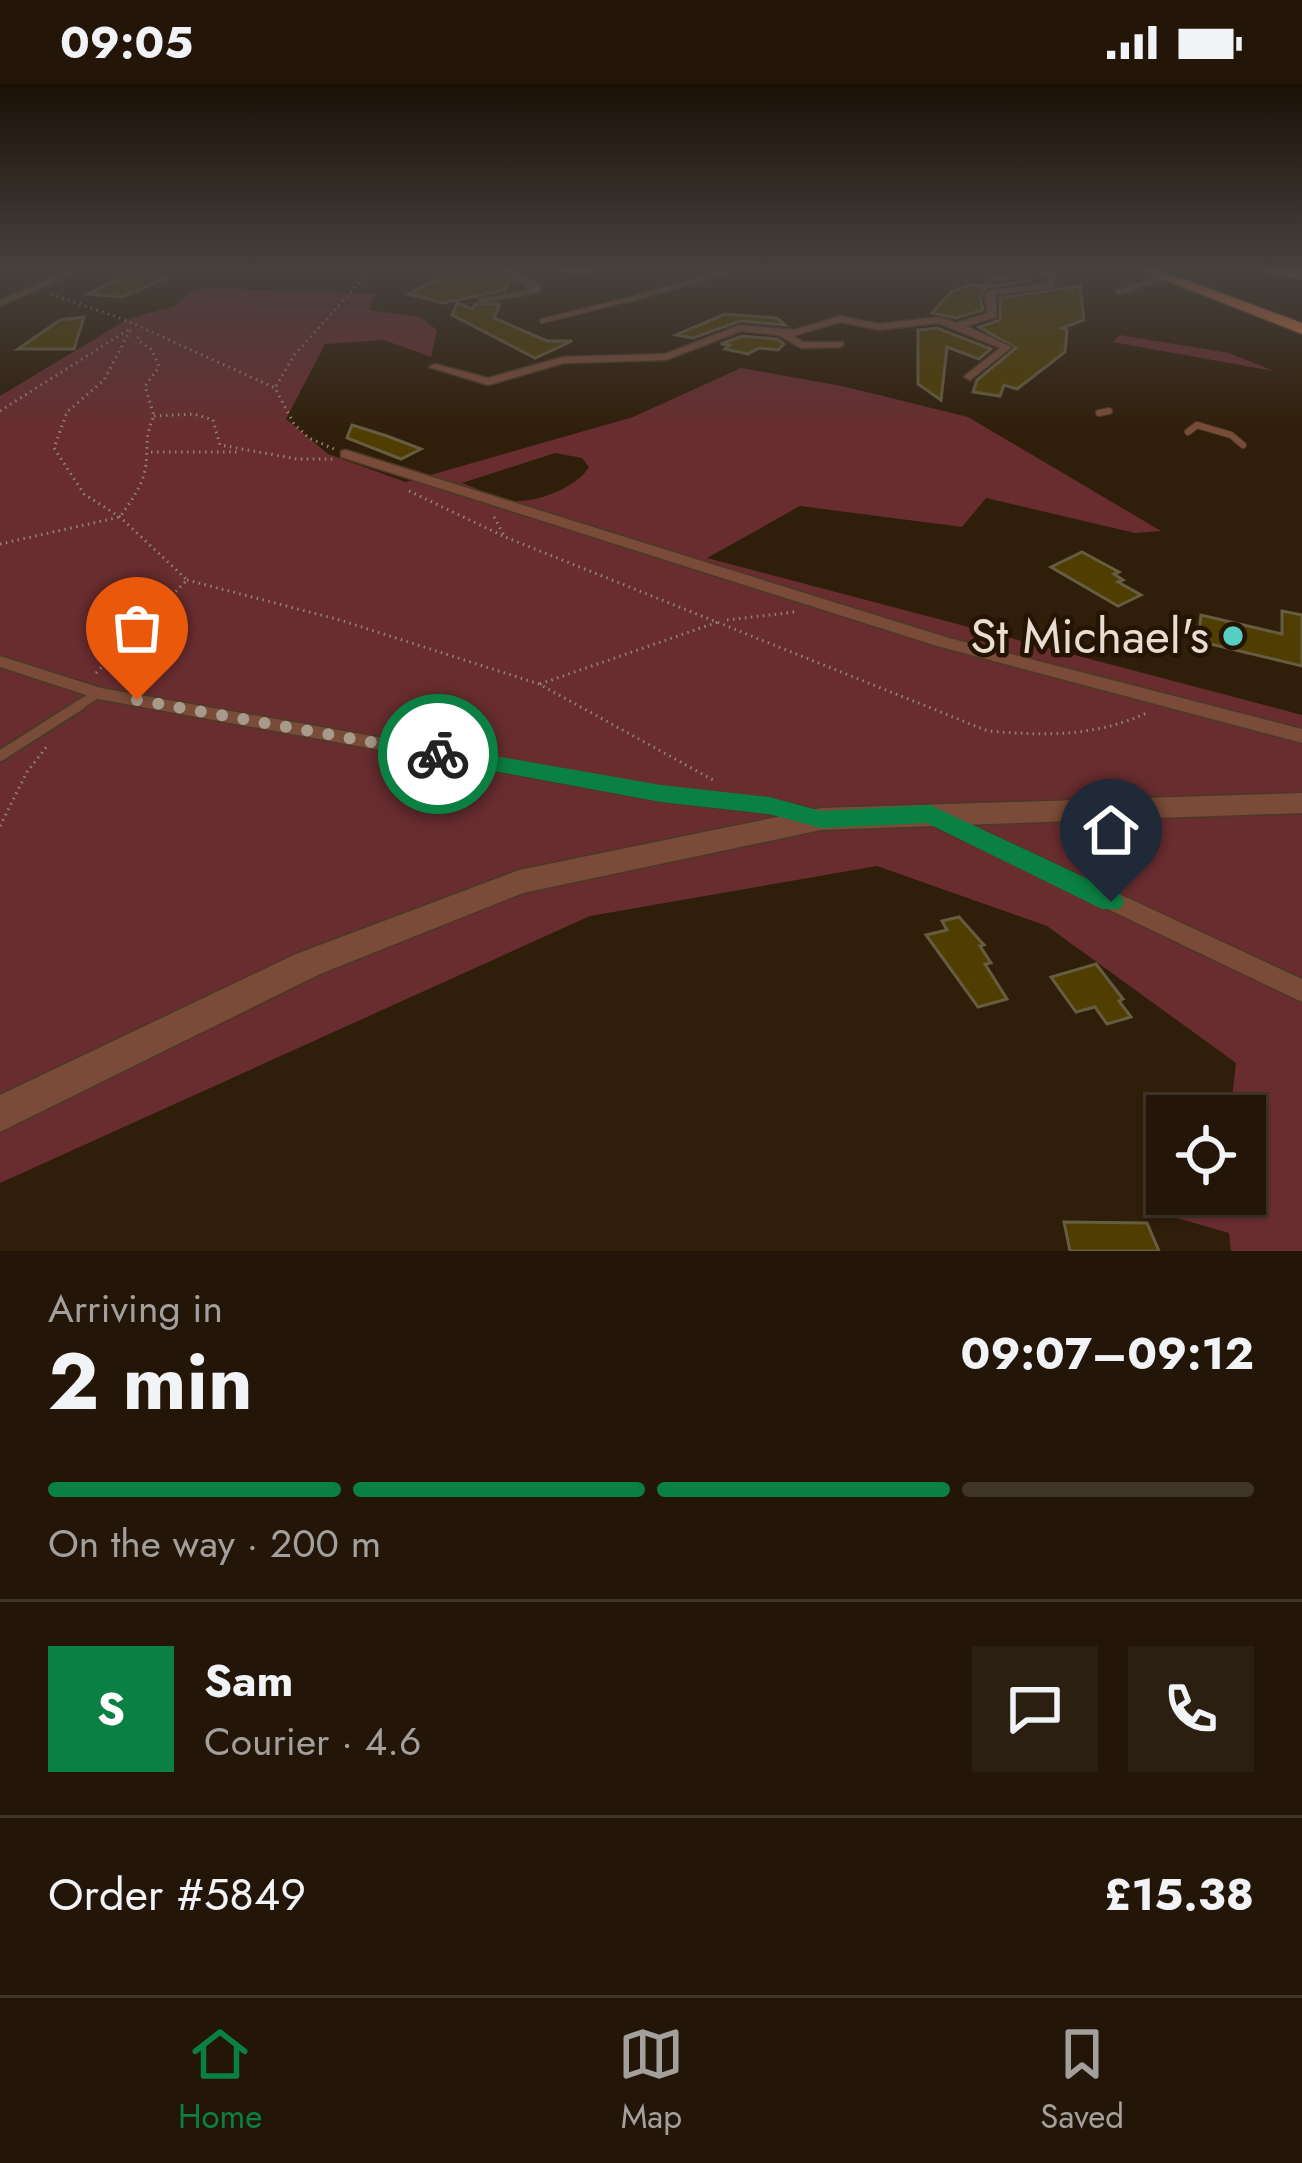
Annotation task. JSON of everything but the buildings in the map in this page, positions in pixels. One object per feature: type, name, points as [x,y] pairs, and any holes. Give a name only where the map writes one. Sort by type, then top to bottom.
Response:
[{"type":"street","points":[[727,324],[783,334],[819,324]]},
{"type":"street","points":[[867,324],[901,324]]},
{"type":"street","points":[[952,324],[1007,347],[970,377]]},
{"type":"street","points":[[956,326],[961,324]]},
{"type":"street","points":[[435,367],[480,384],[562,360],[666,357],[740,328]]},
{"type":"street","points":[[783,334],[801,345],[839,344]]},
{"type":"street","points":[[983,366],[1000,370]]},
{"type":"street","points":[[338,460],[484,500],[831,608],[1302,736]]},
{"type":"street","points":[[0,661],[89,691],[661,794],[769,806],[821,819]]},
{"type":"street","points":[[0,1114],[308,964],[519,882],[821,819],[1302,803]]},
{"type":"street","points":[[930,814],[1302,991]]},
{"type":"lane","points":[[1099,413],[1109,411]]},
{"type":"lane","points":[[1188,432],[1196,423],[1231,434],[1243,445]]},
{"type":"lane","points":[[0,756],[89,691]]},
{"type":"path","points":[[130,324],[275,388],[294,424],[338,460]]},
{"type":"path","points":[[275,388],[285,364],[328,324]]},
{"type":"path","points":[[0,411],[135,328]]},
{"type":"path","points":[[0,544],[120,517],[138,492],[151,460],[143,437],[154,416],[145,386],[159,367],[152,350],[138,340],[135,328]]},
{"type":"path","points":[[135,328],[104,380],[67,412],[54,448],[84,494],[120,517],[187,580],[340,620],[538,684],[606,717],[714,781]]},
{"type":"path","points":[[154,416],[194,414],[213,420],[220,445],[244,452]]},
{"type":"path","points":[[148,452],[244,452],[338,460]]},
{"type":"path","points":[[398,487],[505,537],[988,731],[1060,738],[1111,731],[1169,702]]},
{"type":"path","points":[[484,500],[505,537]]},
{"type":"path","points":[[89,691],[187,580]]},
{"type":"path","points":[[538,684],[644,649],[681,631],[722,621],[831,608]]},
{"type":"path","points":[[0,826],[27,772],[50,742]]},
{"type":"shaded area","points":[[119,324],[430,324],[437,330],[431,357],[384,340],[325,344],[286,419],[328,454],[406,482],[633,417],[741,368],[842,386],[968,417],[1161,531],[1135,533],[986,498],[962,527],[800,506],[707,558],[1302,715],[1302,1251],[1231,1251],[1229,1233],[1173,1217],[1266,1215],[1266,1095],[1232,1095],[1236,1063],[1047,926],[877,866],[590,916],[0,1183],[0,396]],"holes":[[[555,453],[582,458],[589,467],[558,491],[519,501],[462,483]]]},
{"type":"shaded area","points":[[1120,335],[1229,353],[1274,371],[1113,342]]},
{"type":"way so far","points":[[137,700],[438,754]]},
{"type":"place","name":"St Michael's","points":[[1233,636]]},
{"type":"route","points":[[438,754],[661,794],[769,806],[821,819],[930,814],[1111,902]]}]
